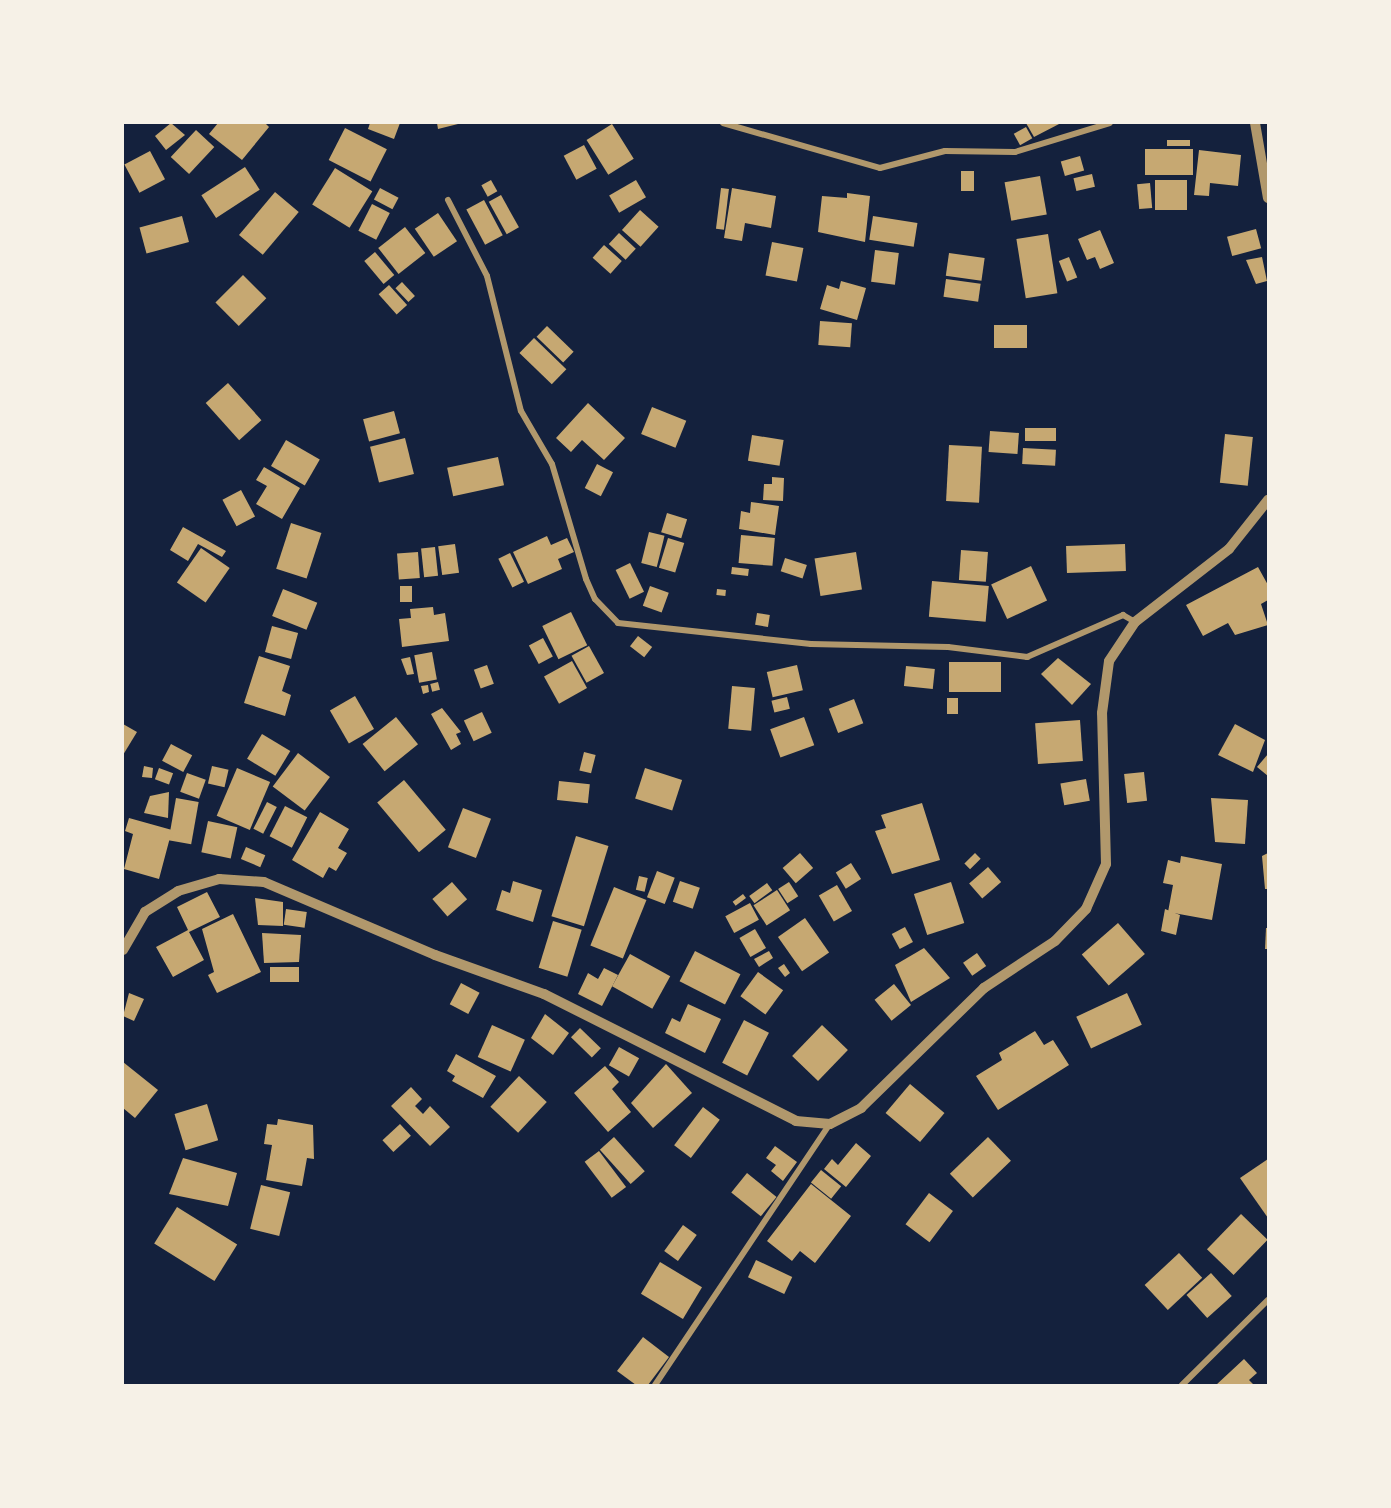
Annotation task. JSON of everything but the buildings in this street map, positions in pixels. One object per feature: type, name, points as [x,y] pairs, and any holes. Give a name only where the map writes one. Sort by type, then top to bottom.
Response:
[{"type":"street","points":[[723,123],[880,168],[945,151],[1015,152],[1110,123]]},
{"type":"street","points":[[1255,123],[1268,198]]},
{"type":"street","points":[[448,200],[487,276],[521,411],[552,464],[586,579],[595,599],[618,624],[811,644],[948,647],[1027,657],[1124,615],[1135,622]]},
{"type":"street","points":[[655,1385],[830,1124],[861,1108],[984,988],[1055,941],[1086,909],[1102,878],[1108,842],[1105,687],[1109,662],[1135,622],[1229,549],[1268,500]]},
{"type":"street","points":[[123,950],[146,912],[178,891],[219,879],[264,882],[435,956],[544,994],[796,1120],[830,1124]]},
{"type":"street","points":[[1182,1385],[1268,1300]]}]
